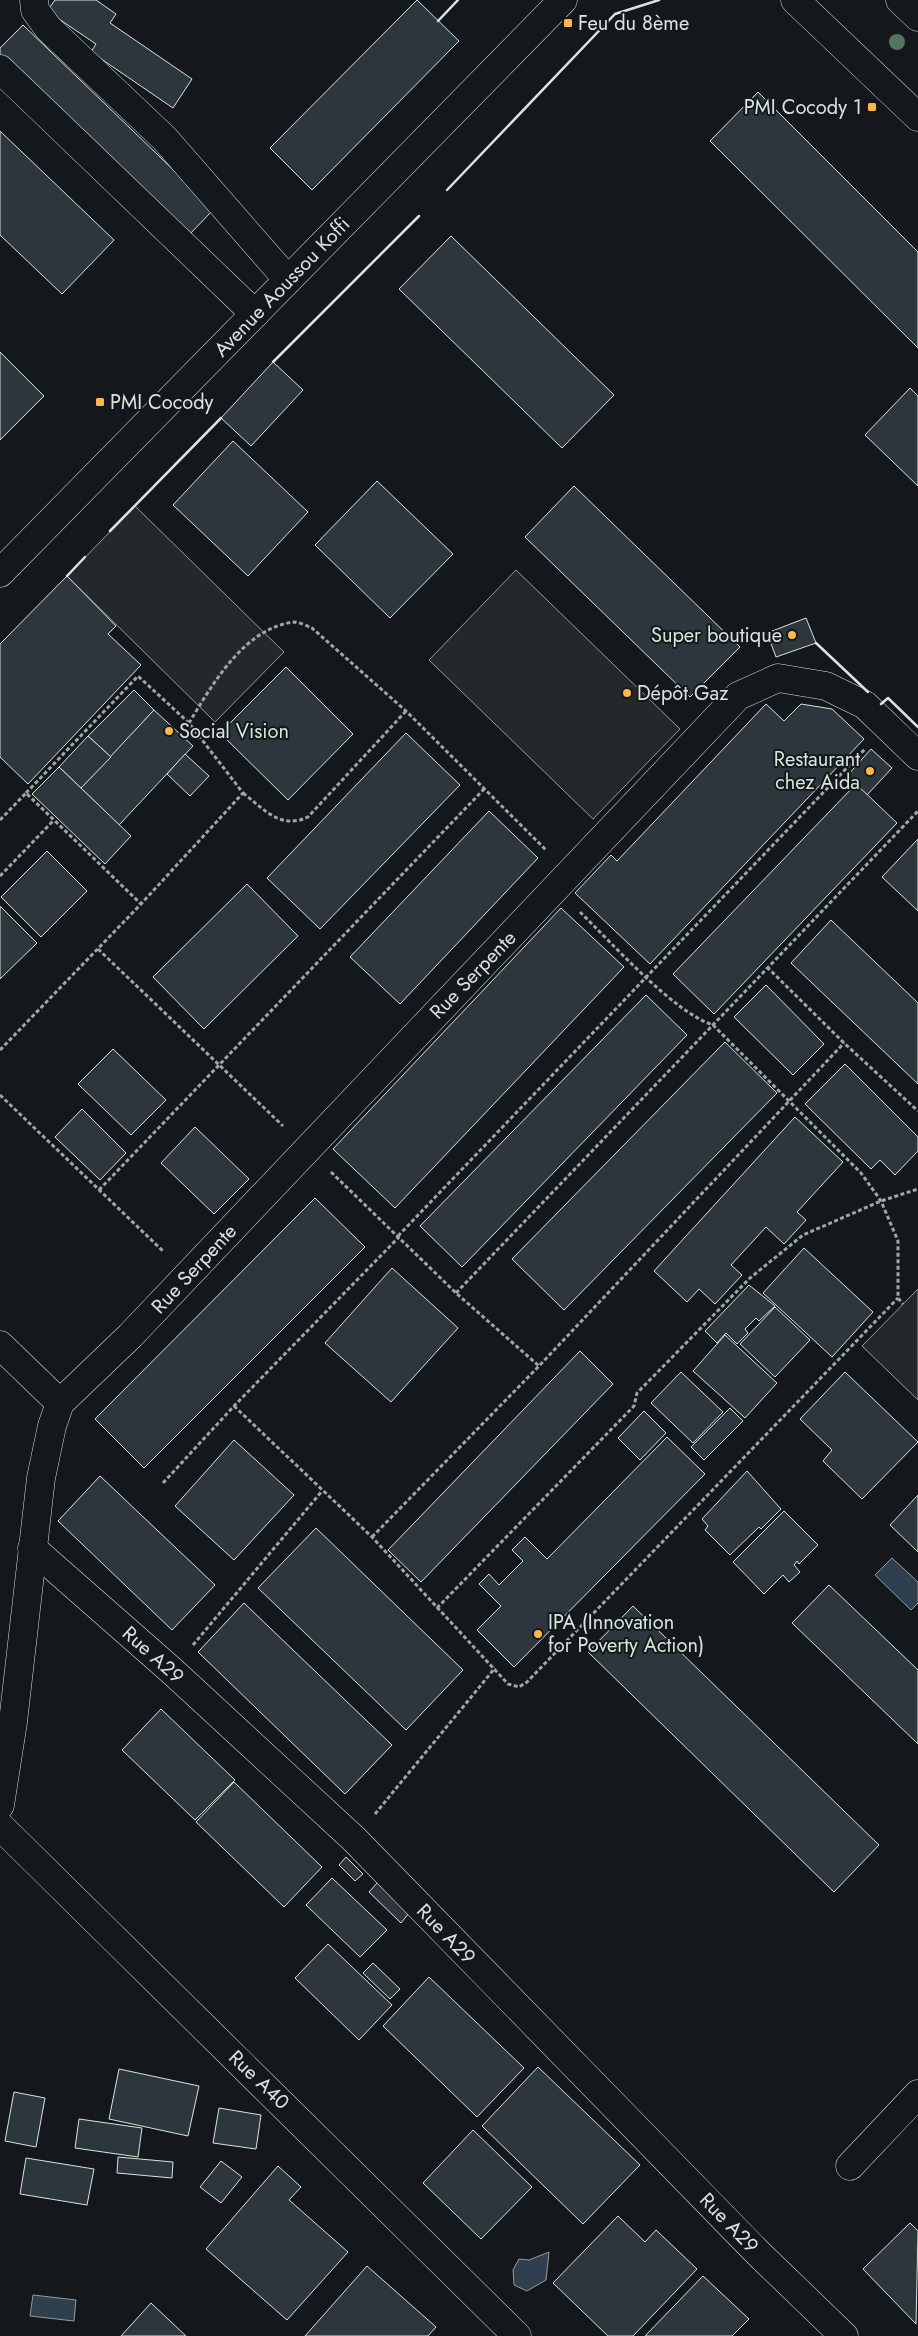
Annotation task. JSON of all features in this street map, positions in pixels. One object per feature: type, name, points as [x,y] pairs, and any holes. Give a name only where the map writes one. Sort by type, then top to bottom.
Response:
[{"type":"street","points":[[34,0],[35,10],[48,28],[165,139],[288,280]]},
{"type":"street","name":"Avenue Aoussou Koffi","points":[[0,572],[563,0]]},
{"type":"street","points":[[794,0],[918,117]]},
{"type":"street","points":[[900,0],[918,17]]},
{"type":"street","points":[[0,69],[255,314]]},
{"type":"street","name":"Rue Serpente","points":[[60,1403],[130,1336],[738,696],[778,678],[826,686],[865,704],[918,756]]},
{"type":"street","points":[[0,1345],[60,1403],[52,1426],[43,1469],[32,1548],[13,1722],[0,1805]]},
{"type":"street","name":"Rue A29","points":[[32,1548],[172,1671],[354,1839],[758,2253],[844,2336]]},
{"type":"street","name":"Rue A40","points":[[0,1826],[517,2336]]},
{"type":"street","points":[[850,2166],[918,2094]]},
{"type":"path","points":[[189,722],[228,662],[264,632],[295,622],[312,628],[406,711],[486,788],[569,873],[568,901],[647,977],[696,1020],[713,1026],[860,1173],[881,1201],[898,1241],[898,1298],[903,1304]]},
{"type":"path","points":[[0,820],[138,676],[189,722],[243,793],[279,820],[296,822],[308,817],[406,711]]},
{"type":"path","points":[[163,1483],[234,1406],[399,1237],[887,726]]},
{"type":"path","points":[[99,1190],[486,788]]},
{"type":"path","points":[[26,793],[141,904]]},
{"type":"path","points":[[0,1050],[141,904],[243,793]]},
{"type":"path","points":[[456,1294],[918,811]]},
{"type":"path","points":[[0,876],[54,820]]},
{"type":"path","points":[[767,967],[844,1043],[918,1111]]},
{"type":"path","points":[[372,1537],[790,1102],[844,1043]]},
{"type":"path","points":[[0,1095],[188,1275]]},
{"type":"path","points":[[437,1608],[634,1406],[637,1393],[750,1278],[803,1235],[881,1201],[918,1189]]},
{"type":"path","points":[[234,1406],[372,1537],[437,1608],[496,1668],[508,1684],[519,1687],[527,1682],[898,1298]]},
{"type":"path","points":[[172,1671],[322,1491]]},
{"type":"path","points":[[354,1839],[496,1668]]},
{"type":"shaded area","points":[[135,506],[284,652],[215,722],[67,576]]},
{"type":"shaded area","points":[[516,570],[680,729],[593,819],[429,660]]},
{"type":"shaded area","points":[[918,1289],[918,1400],[862,1346]]},
{"type":"water","points":[[892,1558],[918,1582],[918,1603],[911,1610],[875,1575]]},
{"type":"water","points":[[549,2252],[546,2280],[527,2291],[514,2285],[513,2270],[519,2259],[529,2260]]},
{"type":"water","points":[[33,2295],[76,2300],[74,2321],[30,2316]]},
{"type":"building","points":[[55,0],[96,0],[116,14],[110,23],[192,79],[173,108],[91,52],[96,44],[47,11]]},
{"type":"building","points":[[417,0],[459,41],[312,190],[270,148]]},
{"type":"building","points":[[23,25],[214,209],[187,237],[0,57],[0,48]]},
{"type":"building","points":[[758,92],[918,252],[918,348],[710,141]]},
{"type":"building","points":[[0,131],[114,240],[62,294],[0,235]]},
{"type":"building","points":[[451,236],[614,395],[562,448],[399,289]]},
{"type":"building","points":[[0,352],[44,396],[0,440]]},
{"type":"building","points":[[273,362],[303,390],[251,446],[221,418]]},
{"type":"building","points":[[910,388],[918,396],[918,486],[865,435]]},
{"type":"building","points":[[233,441],[308,512],[248,576],[173,505]]},
{"type":"building","points":[[377,481],[453,554],[390,618],[315,545]]},
{"type":"building","points":[[574,486],[740,647],[690,697],[525,537]]},
{"type":"building","points":[[67,576],[116,626],[108,634],[141,665],[28,784],[0,757],[0,644]]},
{"type":"building","points":[[806,618],[816,643],[776,657],[767,633]]},
{"type":"building","points":[[286,667],[353,734],[288,800],[220,733]]},
{"type":"building","points":[[134,690],[154,710],[111,757],[88,736]]},
{"type":"building","points":[[766,704],[784,721],[801,704],[832,709],[864,739],[650,964],[575,893],[611,855],[617,861]]},
{"type":"building","points":[[154,710],[193,746],[119,825],[81,788]]},
{"type":"building","points":[[406,733],[460,785],[320,929],[267,878]]},
{"type":"building","points":[[88,736],[111,757],[81,788],[59,767]]},
{"type":"building","points":[[871,749],[892,768],[867,795],[847,776]]},
{"type":"building","points":[[185,754],[209,776],[190,796],[167,774]]},
{"type":"building","points":[[59,767],[131,836],[105,864],[32,794]]},
{"type":"building","points":[[856,784],[897,823],[714,1014],[673,974]]},
{"type":"building","points":[[489,811],[538,858],[400,1004],[350,957]]},
{"type":"building","points":[[918,839],[918,911],[882,877]]},
{"type":"building","points":[[47,851],[87,891],[41,937],[1,897]]},
{"type":"building","points":[[247,884],[298,936],[204,1029],[153,977]]},
{"type":"building","points":[[0,906],[37,943],[0,979]]},
{"type":"building","points":[[561,908],[624,967],[395,1208],[333,1149]]},
{"type":"building","points":[[831,920],[918,1003],[918,1084],[791,963]]},
{"type":"building","points":[[766,985],[824,1044],[793,1075],[734,1017]]},
{"type":"building","points":[[646,995],[687,1035],[462,1267],[420,1226]]},
{"type":"building","points":[[725,1042],[777,1093],[564,1310],[512,1259]]},
{"type":"building","points":[[113,1049],[166,1100],[131,1135],[78,1084]]},
{"type":"building","points":[[845,1064],[918,1137],[918,1151],[895,1175],[880,1160],[871,1169],[805,1104]]},
{"type":"building","points":[[82,1109],[126,1153],[100,1180],[55,1137]]},
{"type":"building","points":[[795,1117],[843,1162],[797,1212],[806,1220],[784,1244],[766,1227],[731,1265],[742,1275],[715,1304],[699,1289],[687,1302],[654,1271]]},
{"type":"building","points":[[195,1127],[249,1179],[214,1214],[161,1163]]},
{"type":"building","points":[[315,1198],[365,1247],[144,1468],[95,1419]]},
{"type":"building","points":[[804,1248],[873,1312],[832,1357],[763,1293]]},
{"type":"building","points":[[392,1268],[458,1328],[391,1402],[325,1343]]},
{"type":"building","points":[[749,1285],[775,1306],[759,1321],[756,1318],[745,1329],[748,1333],[737,1344],[726,1333],[717,1343],[705,1331]]},
{"type":"building","points":[[775,1307],[810,1340],[775,1377],[740,1344]]},
{"type":"building","points":[[725,1335],[777,1383],[745,1418],[693,1371]]},
{"type":"building","points":[[580,1351],[613,1384],[421,1582],[388,1550]]},
{"type":"building","points":[[681,1372],[723,1412],[693,1443],[651,1403]]},
{"type":"building","points":[[845,1372],[918,1442],[862,1499],[823,1461],[832,1450],[800,1419]]},
{"type":"building","points":[[730,1408],[743,1421],[704,1460],[691,1447]]},
{"type":"building","points":[[644,1411],[666,1433],[640,1460],[618,1438]]},
{"type":"building","points":[[667,1437],[705,1474],[514,1667],[477,1630],[501,1606],[479,1584],[489,1574],[499,1585],[523,1561],[512,1550],[525,1537],[547,1559]]},
{"type":"building","points":[[234,1440],[294,1495],[234,1560],[175,1506]]},
{"type":"building","points":[[747,1471],[781,1509],[730,1555],[705,1530],[708,1526],[702,1519]]},
{"type":"building","points":[[100,1476],[215,1585],[172,1630],[58,1521]]},
{"type":"building","points":[[918,1495],[918,1552],[890,1525]]},
{"type":"building","points":[[784,1511],[818,1545],[799,1564],[797,1561],[794,1565],[800,1572],[789,1582],[783,1575],[764,1594],[733,1562]]},
{"type":"building","points":[[316,1528],[463,1670],[406,1730],[258,1588]]},
{"type":"building","points":[[829,1585],[918,1670],[918,1744],[792,1623]]},
{"type":"building","points":[[244,1603],[392,1745],[345,1794],[198,1652]]},
{"type":"building","points":[[633,1606],[879,1845],[834,1892],[588,1652]]},
{"type":"building","points":[[161,1709],[235,1780],[195,1820],[122,1750]]},
{"type":"building","points":[[234,1782],[322,1867],[284,1907],[196,1822]]},
{"type":"building","points":[[346,1857],[363,1874],[355,1881],[339,1865]]},
{"type":"building","points":[[332,1878],[387,1930],[360,1957],[306,1905]]},
{"type":"building","points":[[378,1882],[409,1913],[401,1923],[369,1892]]},
{"type":"building","points":[[328,1944],[392,2005],[359,2040],[295,1978]]},
{"type":"building","points":[[373,1963],[400,1989],[390,1999],[363,1973]]},
{"type":"building","points":[[429,1977],[524,2068],[477,2117],[383,2026]]},
{"type":"building","points":[[538,2067],[640,2165],[583,2224],[482,2126]]},
{"type":"building","points":[[119,2069],[199,2086],[188,2136],[109,2119]]},
{"type":"building","points":[[14,2092],[45,2098],[36,2147],[5,2141]]},
{"type":"building","points":[[219,2108],[261,2115],[256,2149],[213,2143]]},
{"type":"building","points":[[79,2119],[142,2128],[138,2157],[75,2148]]},
{"type":"building","points":[[473,2130],[532,2187],[481,2239],[423,2183]]},
{"type":"building","points":[[118,2157],[173,2162],[172,2178],[117,2173]]},
{"type":"building","points":[[26,2158],[94,2169],[87,2205],[20,2194]]},
{"type":"building","points":[[221,2161],[242,2177],[221,2203],[200,2187]]},
{"type":"building","points":[[278,2166],[301,2187],[289,2200],[348,2252],[287,2320],[206,2249]]},
{"type":"building","points":[[618,2216],[645,2242],[656,2230],[697,2269],[633,2336],[608,2336],[553,2283]]},
{"type":"building","points":[[910,2223],[918,2231],[916,2324],[863,2269]]},
{"type":"building","points":[[367,2266],[436,2327],[428,2336],[305,2336]]},
{"type":"building","points":[[703,2276],[749,2319],[732,2336],[645,2336]]},
{"type":"building","points":[[151,2303],[186,2336],[121,2336]]},
{"type":"wall","points":[[438,21],[458,0]]},
{"type":"wall","points":[[447,190],[615,14],[659,0]]},
{"type":"wall","points":[[273,362],[419,216]]},
{"type":"wall","points":[[110,531],[221,418]]},
{"type":"wall","points":[[67,576],[85,557]]},
{"type":"wall","points":[[816,643],[868,692]]},
{"type":"wall","points":[[881,704],[888,698],[918,727]]},
{"type":"place","name":"Feu du 8ème","points":[[568,23]]},
{"type":"place","name":"PMI Cocody 1","points":[[872,107]]},
{"type":"place","name":"PMI Cocody","points":[[100,402]]},
{"type":"place","name":"Super boutique","points":[[792,635]]},
{"type":"place","name":"Dépôt Gaz","points":[[627,693]]},
{"type":"place","name":"Social Vision","points":[[169,731]]},
{"type":"place","name":"Restaurant chez Aida","points":[[870,771]]},
{"type":"place","name":"IPA (Innovation for Poverty Action)","points":[[538,1634]]}]
